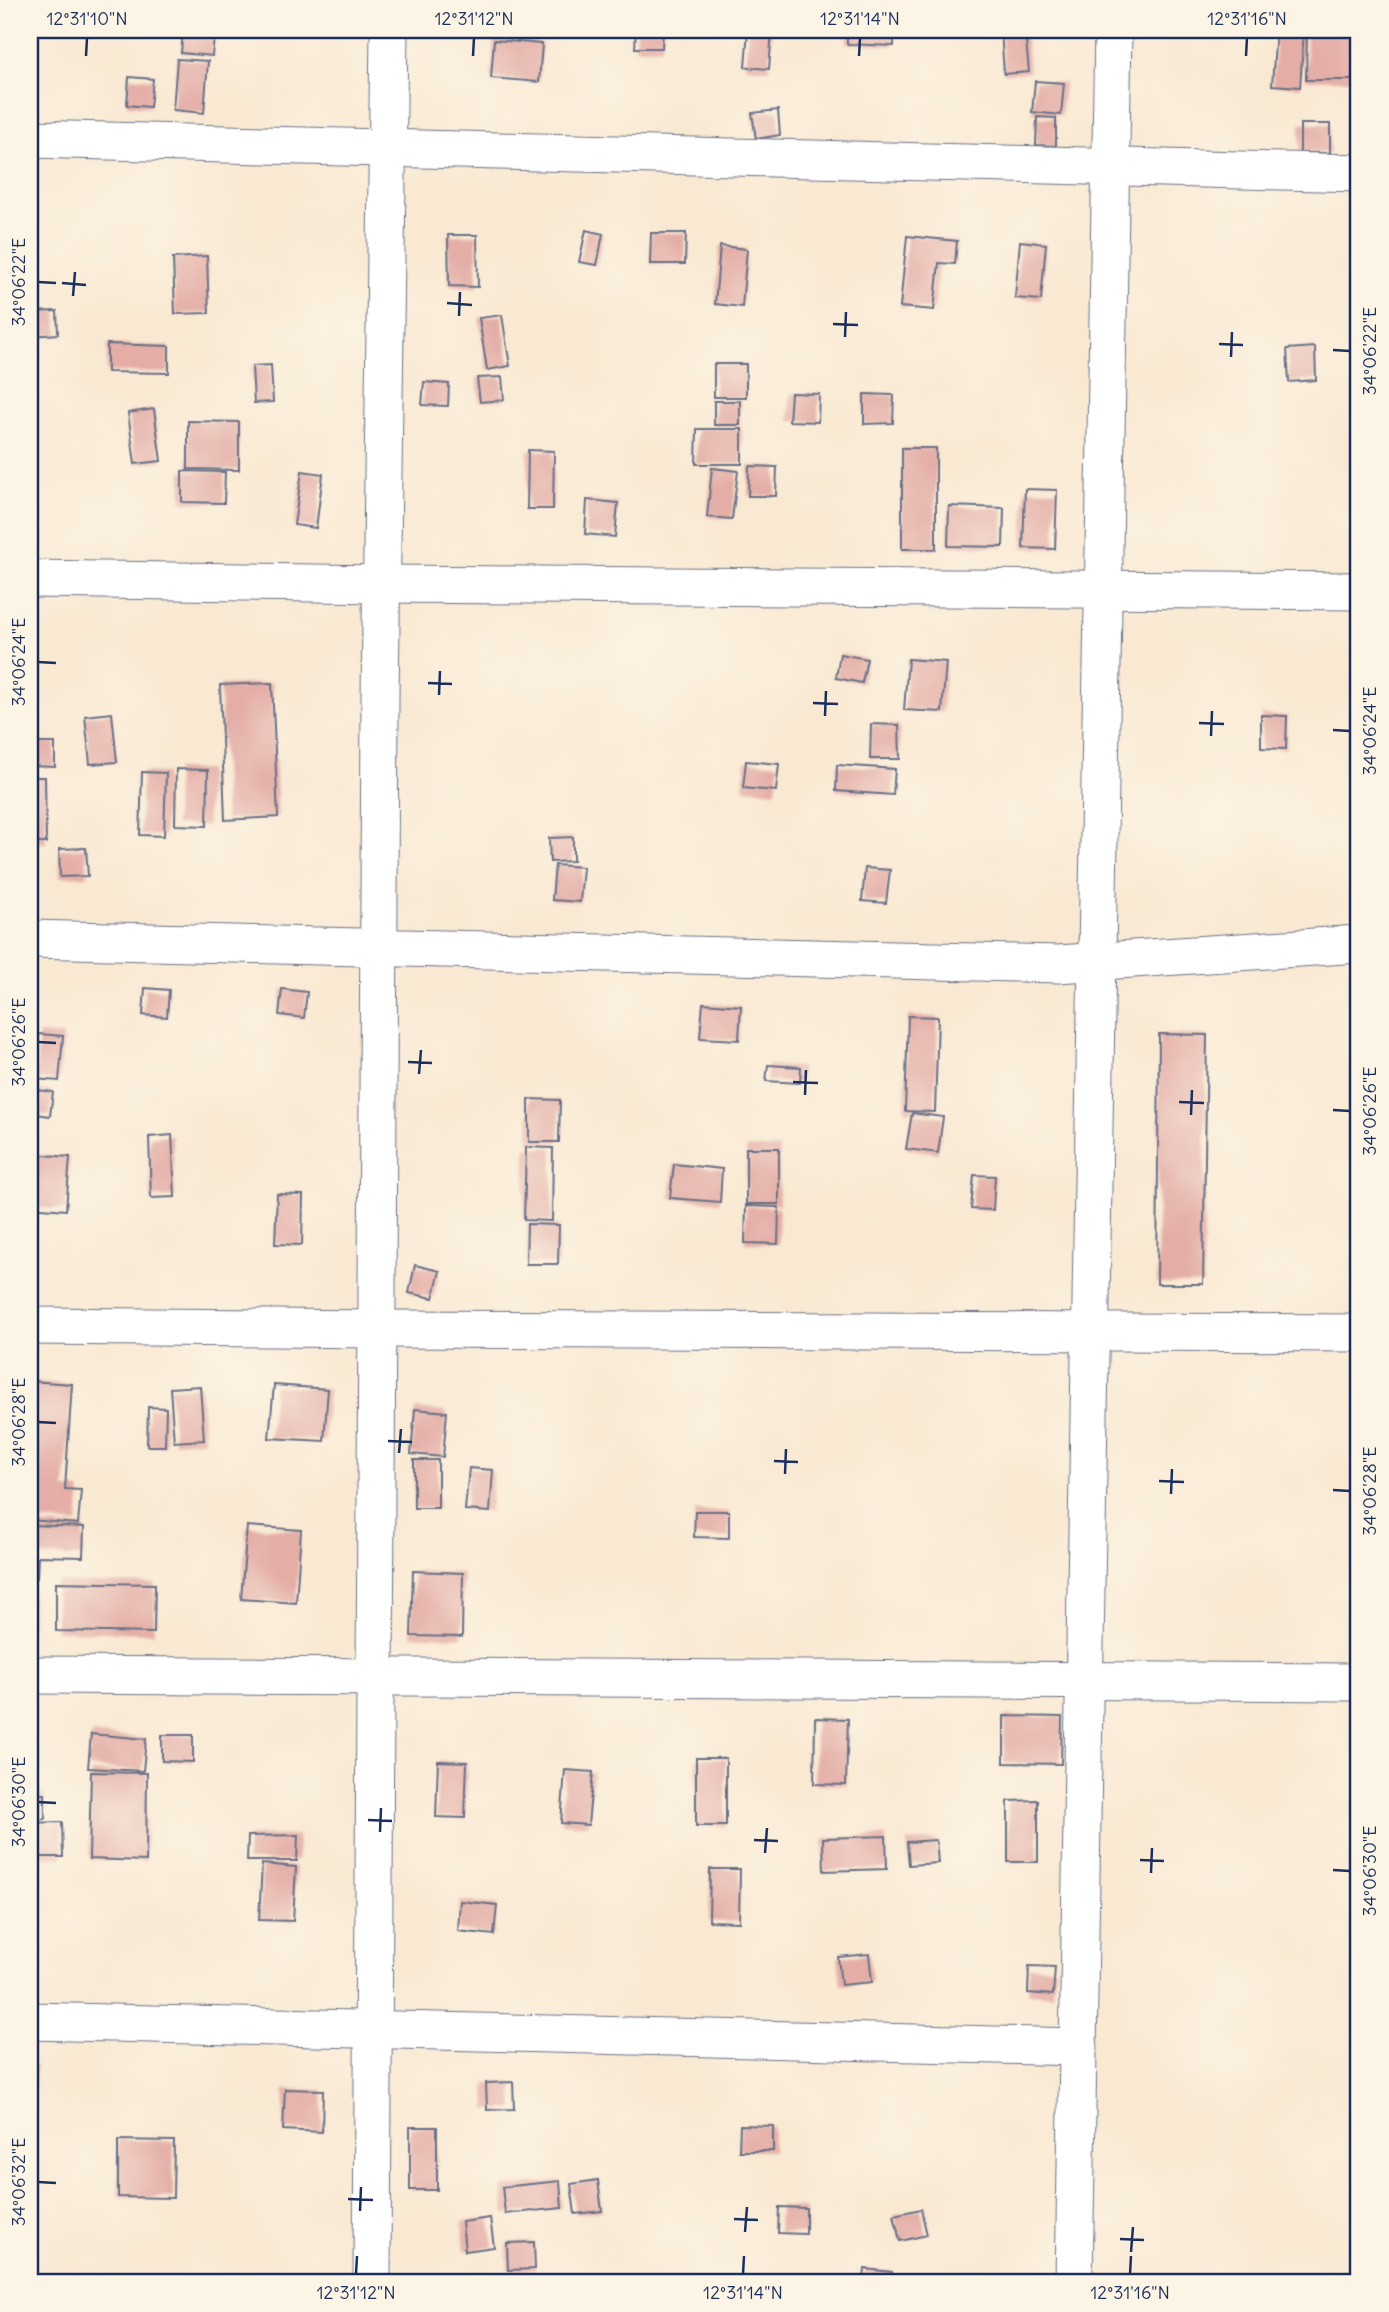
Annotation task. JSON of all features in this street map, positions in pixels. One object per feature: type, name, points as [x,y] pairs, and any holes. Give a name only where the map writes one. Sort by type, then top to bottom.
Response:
[{"type":"street","points":[[372,2282],[379,948],[389,30]]},
{"type":"street","points":[[1074,2282],[1113,30]]},
{"type":"street","points":[[30,139],[1359,173]]},
{"type":"street","points":[[30,579],[1359,591]]},
{"type":"street","points":[[30,939],[1058,964],[1359,944]]},
{"type":"street","points":[[30,1326],[1359,1333]]},
{"type":"street","points":[[30,1675],[1359,1682]]},
{"type":"street","points":[[30,2021],[1079,2047]]},
{"type":"building","points":[[183,30],[215,30],[212,56],[181,53]]},
{"type":"building","points":[[636,30],[663,30],[662,48],[635,48]]},
{"type":"building","points":[[748,30],[772,30],[769,69],[745,67]]},
{"type":"building","points":[[847,30],[894,30],[894,46],[847,44]]},
{"type":"building","points":[[1001,30],[1025,30],[1029,72],[1004,74]]},
{"type":"building","points":[[1276,30],[1304,30],[1300,87],[1272,85]]},
{"type":"building","points":[[1307,30],[1359,30],[1359,80],[1306,80]]},
{"type":"building","points":[[494,40],[542,44],[539,82],[491,78]]},
{"type":"building","points":[[177,59],[208,61],[204,113],[173,110]]},
{"type":"building","points":[[129,77],[153,79],[150,107],[127,105]]},
{"type":"building","points":[[1035,81],[1064,83],[1061,115],[1032,112]]},
{"type":"building","points":[[778,110],[780,135],[756,139],[752,113]]},
{"type":"building","points":[[1037,117],[1056,118],[1056,146],[1036,145]]},
{"type":"building","points":[[1300,124],[1330,124],[1330,153],[1300,153]]},
{"type":"building","points":[[586,230],[603,234],[597,265],[579,262]]},
{"type":"building","points":[[651,233],[686,233],[685,264],[650,264]]},
{"type":"building","points":[[448,235],[477,235],[478,287],[449,286]]},
{"type":"building","points":[[907,236],[957,241],[955,264],[939,263],[934,310],[900,307]]},
{"type":"building","points":[[1020,241],[1046,244],[1041,300],[1015,298]]},
{"type":"building","points":[[720,246],[747,249],[742,307],[715,304]]},
{"type":"building","points":[[207,256],[209,313],[175,314],[173,258]]},
{"type":"building","points":[[57,311],[58,334],[32,336],[30,312]]},
{"type":"building","points":[[502,315],[510,366],[487,370],[479,318]]},
{"type":"building","points":[[107,344],[169,346],[169,373],[107,372]]},
{"type":"building","points":[[1315,347],[1316,380],[1289,382],[1287,349]]},
{"type":"building","points":[[714,364],[746,364],[746,397],[714,397]]},
{"type":"building","points":[[271,365],[273,402],[254,403],[252,366]]},
{"type":"building","points":[[502,377],[504,400],[480,402],[477,378]]},
{"type":"building","points":[[424,382],[449,384],[448,406],[422,405]]},
{"type":"building","points":[[791,393],[819,394],[818,422],[789,421]]},
{"type":"building","points":[[864,394],[894,395],[893,423],[864,424]]},
{"type":"building","points":[[714,401],[740,401],[740,425],[714,425]]},
{"type":"building","points":[[154,409],[161,461],[135,464],[128,413]]},
{"type":"building","points":[[188,421],[239,422],[239,470],[188,469]]},
{"type":"building","points":[[697,429],[742,429],[742,464],[696,464]]},
{"type":"building","points":[[902,448],[936,448],[936,549],[902,549]]},
{"type":"building","points":[[528,450],[554,451],[553,509],[527,509]]},
{"type":"building","points":[[749,466],[777,467],[776,496],[748,496]]},
{"type":"building","points":[[712,468],[738,471],[732,519],[707,517]]},
{"type":"building","points":[[182,471],[225,472],[224,503],[182,502]]},
{"type":"building","points":[[302,471],[323,474],[316,528],[294,525]]},
{"type":"building","points":[[1025,489],[1057,490],[1055,549],[1023,548]]},
{"type":"building","points":[[587,500],[618,503],[615,537],[585,534]]},
{"type":"building","points":[[949,506],[1004,508],[1003,547],[948,546]]},
{"type":"building","points":[[840,654],[867,659],[862,683],[836,678]]},
{"type":"building","points":[[908,659],[946,662],[942,712],[904,710]]},
{"type":"building","points":[[272,683],[278,817],[225,820],[220,685]]},
{"type":"building","points":[[112,713],[117,762],[90,764],[85,716]]},
{"type":"building","points":[[1261,715],[1287,716],[1286,749],[1261,748]]},
{"type":"building","points":[[871,724],[899,725],[900,759],[870,759]]},
{"type":"building","points":[[30,743],[55,743],[55,767],[30,766]]},
{"type":"building","points":[[746,761],[779,764],[776,791],[743,788]]},
{"type":"building","points":[[837,765],[895,769],[893,795],[836,791]]},
{"type":"building","points":[[176,769],[208,770],[207,826],[175,825]]},
{"type":"building","points":[[142,772],[166,773],[164,836],[140,835]]},
{"type":"building","points":[[30,777],[45,777],[46,843],[30,843]]},
{"type":"building","points":[[573,837],[573,861],[550,862],[549,838]]},
{"type":"building","points":[[86,848],[88,876],[60,877],[59,849]]},
{"type":"building","points":[[555,865],[583,867],[580,902],[552,900]]},
{"type":"building","points":[[865,868],[890,870],[886,903],[862,901]]},
{"type":"building","points":[[145,988],[169,990],[167,1017],[143,1015]]},
{"type":"building","points":[[282,989],[307,992],[304,1018],[279,1015]]},
{"type":"building","points":[[703,1003],[741,1006],[739,1040],[700,1038]]},
{"type":"building","points":[[908,1016],[938,1017],[935,1112],[905,1111]]},
{"type":"building","points":[[39,1034],[63,1036],[59,1081],[35,1079]]},
{"type":"building","points":[[1159,1034],[1207,1035],[1203,1284],[1157,1284]]},
{"type":"building","points":[[768,1065],[801,1067],[800,1083],[766,1081]]},
{"type":"building","points":[[30,1089],[53,1092],[50,1116],[30,1113]]},
{"type":"building","points":[[529,1099],[560,1100],[559,1142],[529,1142]]},
{"type":"building","points":[[912,1113],[943,1117],[938,1153],[906,1149]]},
{"type":"building","points":[[172,1135],[175,1197],[151,1198],[149,1137]]},
{"type":"building","points":[[526,1147],[553,1148],[552,1221],[524,1220]]},
{"type":"building","points":[[746,1148],[779,1148],[779,1204],[746,1204]]},
{"type":"building","points":[[30,1154],[70,1157],[66,1210],[30,1207]]},
{"type":"building","points":[[674,1164],[722,1169],[720,1202],[670,1198]]},
{"type":"building","points":[[974,1175],[995,1176],[993,1210],[971,1209]]},
{"type":"building","points":[[277,1194],[303,1195],[302,1245],[275,1244]]},
{"type":"building","points":[[746,1206],[779,1207],[778,1244],[745,1243]]},
{"type":"building","points":[[527,1224],[559,1225],[558,1264],[526,1264]]},
{"type":"building","points":[[415,1265],[440,1271],[433,1298],[409,1293]]},
{"type":"building","points":[[30,1381],[72,1384],[65,1489],[81,1490],[78,1524],[30,1520]]},
{"type":"building","points":[[274,1385],[328,1389],[324,1441],[269,1438]]},
{"type":"building","points":[[200,1386],[204,1440],[174,1442],[170,1388]]},
{"type":"building","points":[[148,1407],[166,1408],[165,1446],[147,1446]]},
{"type":"building","points":[[415,1409],[447,1412],[443,1457],[411,1454]]},
{"type":"building","points":[[414,1460],[438,1460],[438,1508],[414,1508]]},
{"type":"building","points":[[469,1468],[493,1470],[490,1512],[465,1510]]},
{"type":"building","points":[[695,1511],[729,1511],[729,1538],[694,1537]]},
{"type":"building","points":[[30,1525],[84,1527],[83,1557],[38,1556],[37,1578],[30,1577]]},
{"type":"building","points":[[247,1526],[301,1530],[296,1603],[241,1599]]},
{"type":"building","points":[[413,1571],[463,1573],[462,1637],[411,1636]]},
{"type":"building","points":[[30,1581],[33,1581],[32,1627],[30,1627]]},
{"type":"building","points":[[56,1582],[155,1584],[154,1633],[56,1631]]},
{"type":"building","points":[[1004,1716],[1062,1717],[1061,1764],[1004,1763]]},
{"type":"building","points":[[815,1718],[848,1719],[846,1785],[814,1784]]},
{"type":"building","points":[[91,1734],[146,1739],[143,1771],[88,1768]]},
{"type":"building","points":[[162,1735],[193,1735],[193,1762],[162,1761]]},
{"type":"building","points":[[696,1758],[726,1758],[726,1826],[696,1826]]},
{"type":"building","points":[[438,1761],[467,1762],[465,1818],[436,1817]]},
{"type":"building","points":[[565,1770],[593,1772],[588,1825],[561,1823]]},
{"type":"building","points":[[91,1772],[147,1773],[146,1861],[89,1859]]},
{"type":"building","points":[[30,1794],[45,1794],[45,1819],[30,1820]]},
{"type":"building","points":[[1038,1800],[1038,1862],[1008,1862],[1008,1801]]},
{"type":"building","points":[[62,1822],[63,1857],[30,1857],[30,1823]]},
{"type":"building","points":[[298,1835],[297,1861],[247,1861],[248,1836]]},
{"type":"building","points":[[886,1836],[887,1869],[824,1871],[823,1838]]},
{"type":"building","points":[[936,1840],[938,1863],[909,1865],[907,1842]]},
{"type":"building","points":[[262,1864],[296,1867],[293,1921],[259,1920]]},
{"type":"building","points":[[710,1869],[740,1869],[739,1922],[709,1921]]},
{"type":"building","points":[[460,1901],[497,1905],[494,1935],[458,1931]]},
{"type":"building","points":[[869,1954],[872,1982],[841,1985],[838,1957]]},
{"type":"building","points":[[1029,1966],[1055,1967],[1053,1995],[1028,1993]]},
{"type":"building","points":[[30,2065],[36,2066],[33,2097],[30,2096]]},
{"type":"building","points":[[513,2082],[514,2109],[487,2110],[486,2083]]},
{"type":"building","points":[[285,2089],[323,2090],[322,2132],[283,2130]]},
{"type":"building","points":[[740,2125],[773,2126],[773,2151],[739,2151]]},
{"type":"building","points":[[410,2127],[437,2127],[437,2190],[410,2190]]},
{"type":"building","points":[[118,2140],[174,2141],[173,2198],[118,2197]]},
{"type":"building","points":[[598,2180],[602,2211],[575,2214],[571,2184]]},
{"type":"building","points":[[560,2181],[562,2208],[505,2214],[502,2187]]},
{"type":"building","points":[[779,2207],[806,2208],[806,2234],[778,2233]]},
{"type":"building","points":[[921,2209],[927,2235],[900,2241],[894,2215]]},
{"type":"building","points":[[490,2218],[494,2247],[465,2251],[462,2222]]},
{"type":"building","points":[[534,2242],[535,2269],[508,2270],[507,2243]]},
{"type":"building","points":[[865,2269],[892,2272],[891,2282],[864,2282]]}]
